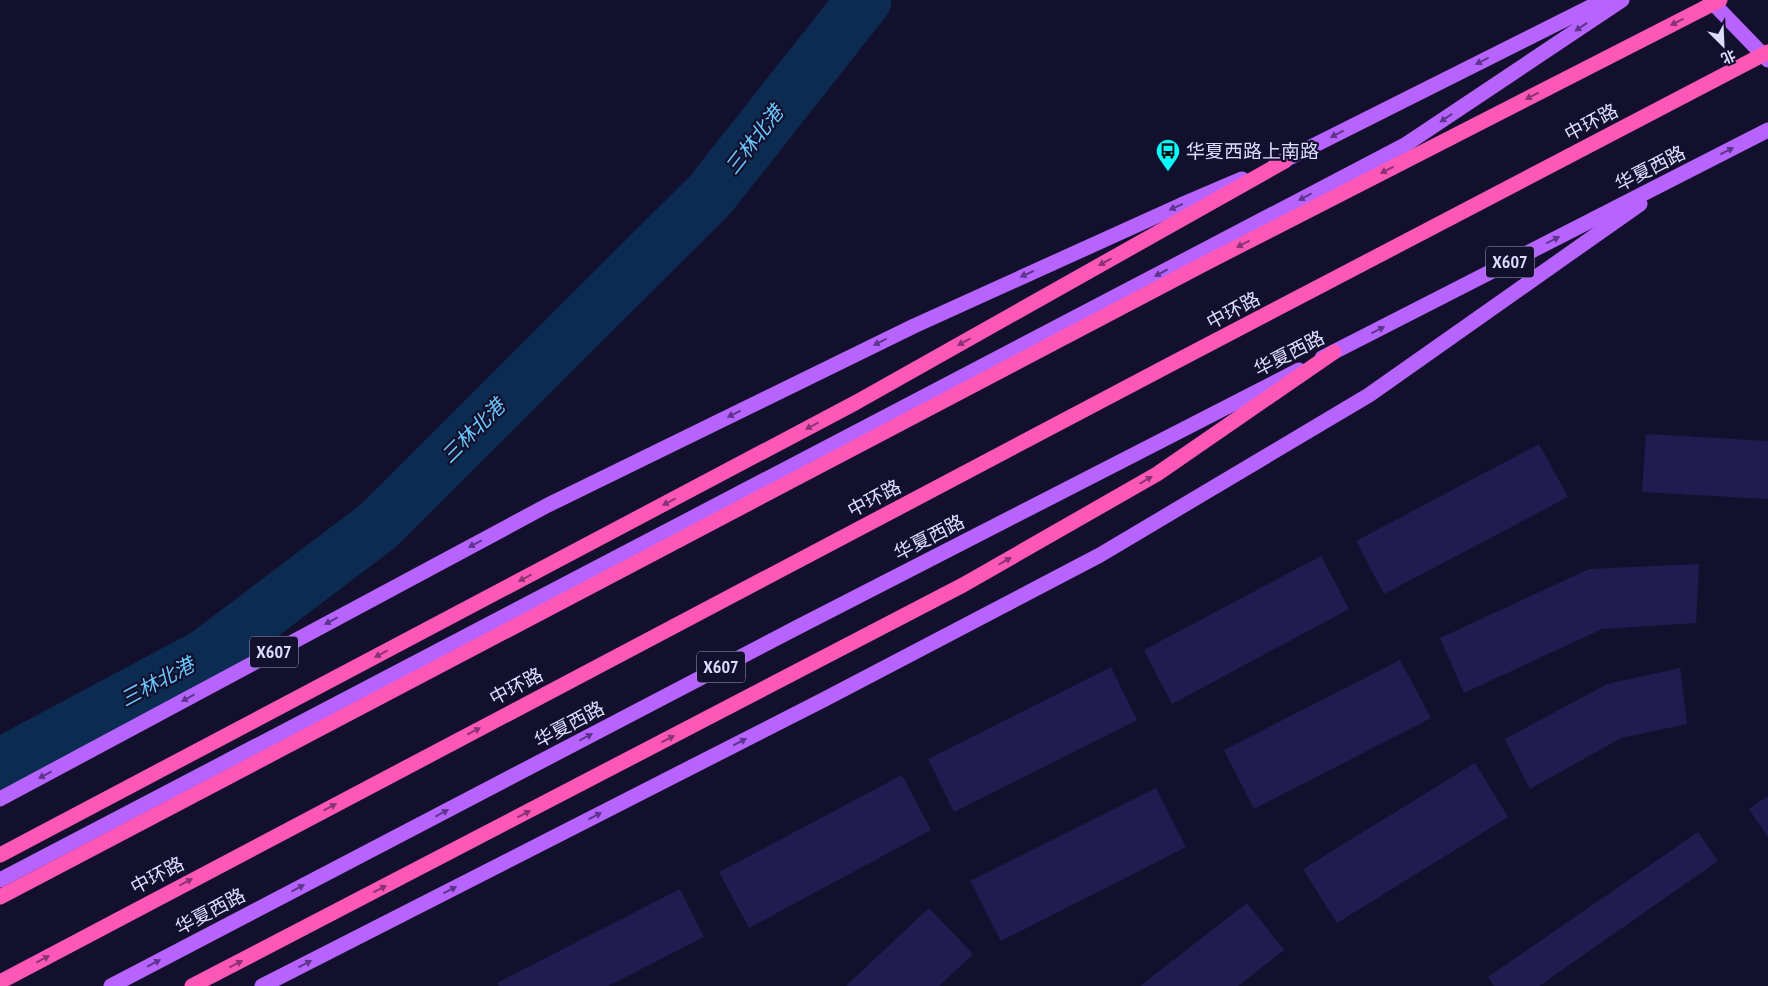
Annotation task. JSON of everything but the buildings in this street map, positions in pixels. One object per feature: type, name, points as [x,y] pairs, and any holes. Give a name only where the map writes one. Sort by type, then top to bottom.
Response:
[{"type":"highway","points":[[0,897],[1204,264],[1720,0]]},
{"type":"highway","name":"中环路","points":[[0,982],[1768,52]]},
{"type":"highway","points":[[0,855],[855,403],[1285,161]]},
{"type":"highway","points":[[192,986],[963,585],[1157,474],[1334,352]]},
{"type":"main road","name":"X607","points":[[0,799],[548,504],[914,326],[1181,205],[1285,161],[1604,0]]},
{"type":"main road","points":[[0,880],[1405,145],[1622,0]]},
{"type":"main road","points":[[1710,0],[1768,60]]},
{"type":"main road","name":"华夏西路","points":[[111,986],[798,627],[1768,130]]},
{"type":"main road","points":[[262,986],[817,703],[1100,555],[1369,395],[1686,172]]},
{"type":"waterway","name":"三林北港","points":[[0,766],[206,656],[378,526],[710,195],[864,0]]},
{"type":"place","name":"华夏西路上南路","points":[[1168,172]]}]
